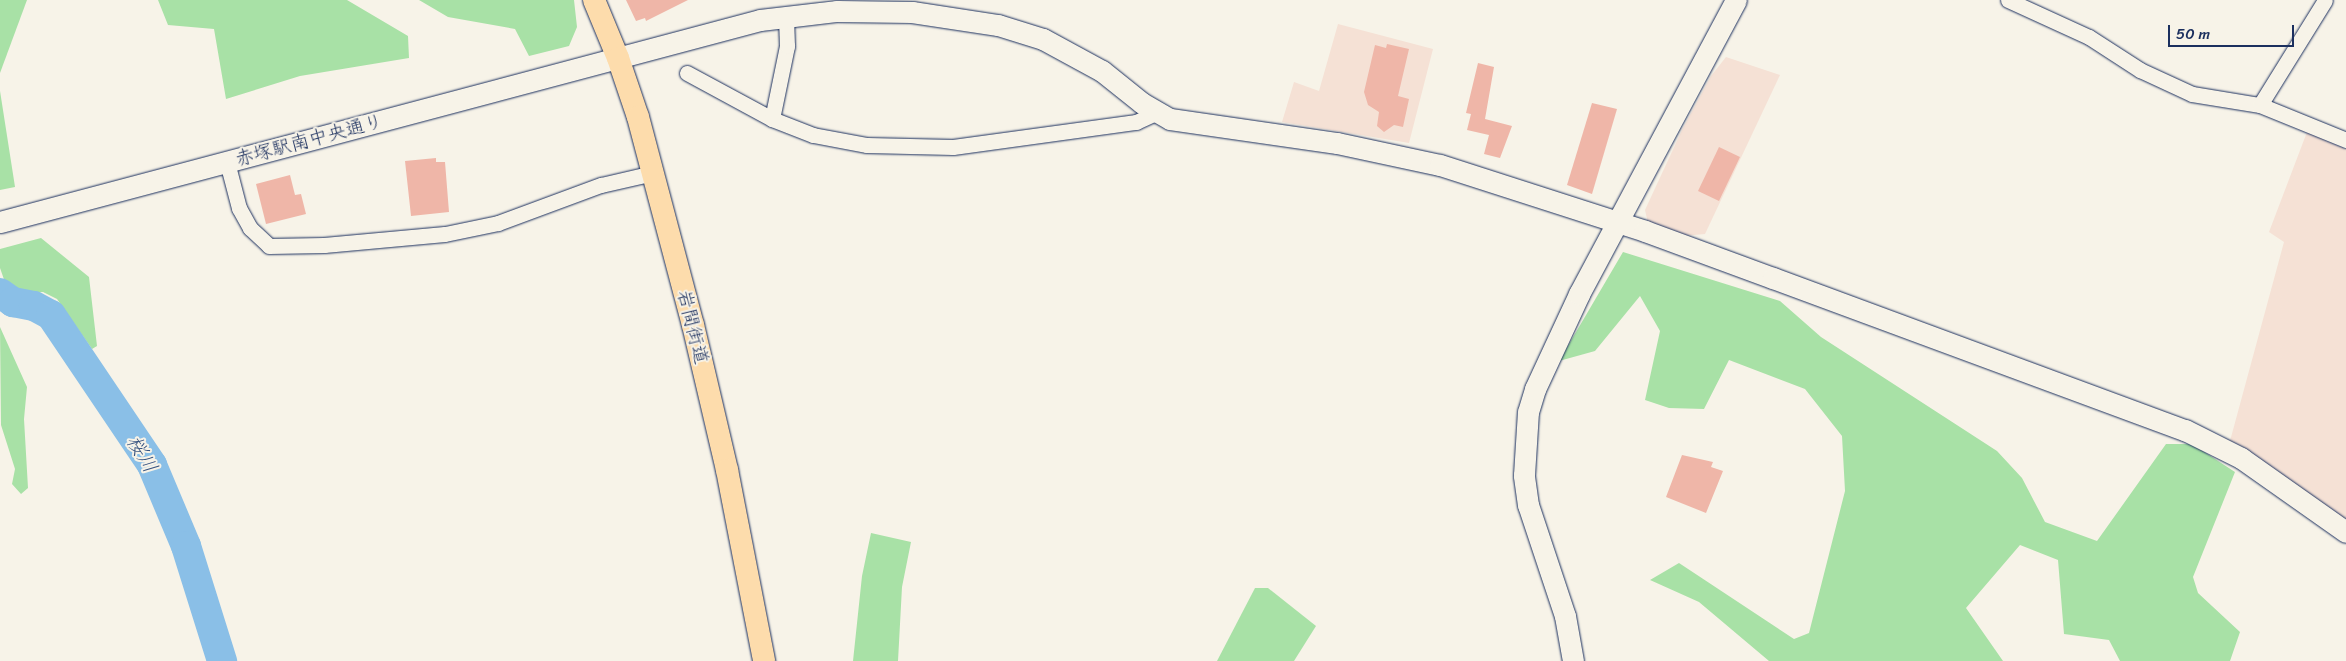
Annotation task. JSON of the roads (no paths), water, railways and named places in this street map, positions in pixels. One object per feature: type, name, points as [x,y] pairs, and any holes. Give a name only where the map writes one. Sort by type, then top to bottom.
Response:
[{"type":"main road","name":"岩間街道","points":[[594,0],[618,58],[653,173],[714,413],[764,661]]},
{"type":"street","points":[[1573,661],[1565,616],[1528,505],[1524,475],[1528,412],[1552,349],[1736,0]]},
{"type":"street","points":[[2008,0],[2088,37],[2140,70],[2192,94],[2260,105],[2346,140]]},
{"type":"street","points":[[2260,105],[2325,0]]},
{"type":"street","name":"赤塚駅南中央通り","points":[[0,222],[618,58],[786,16],[928,7],[1043,39],[1102,71],[1156,113],[1183,123],[1337,143],[1440,165],[1619,224],[2185,430],[2241,458],[2346,532]]},
{"type":"street","points":[[772,119],[787,46],[786,16]]},
{"type":"street","points":[[687,73],[772,119],[836,141],[908,148],[953,147],[1136,122],[1156,113]]},
{"type":"street","points":[[227,162],[239,208],[250,228],[269,246],[324,245],[445,234],[498,223],[601,185],[653,173]]},
{"type":"waterway","name":"桜川","points":[[0,293],[13,302],[34,306],[51,315],[152,465],[186,546],[222,661]]}]
